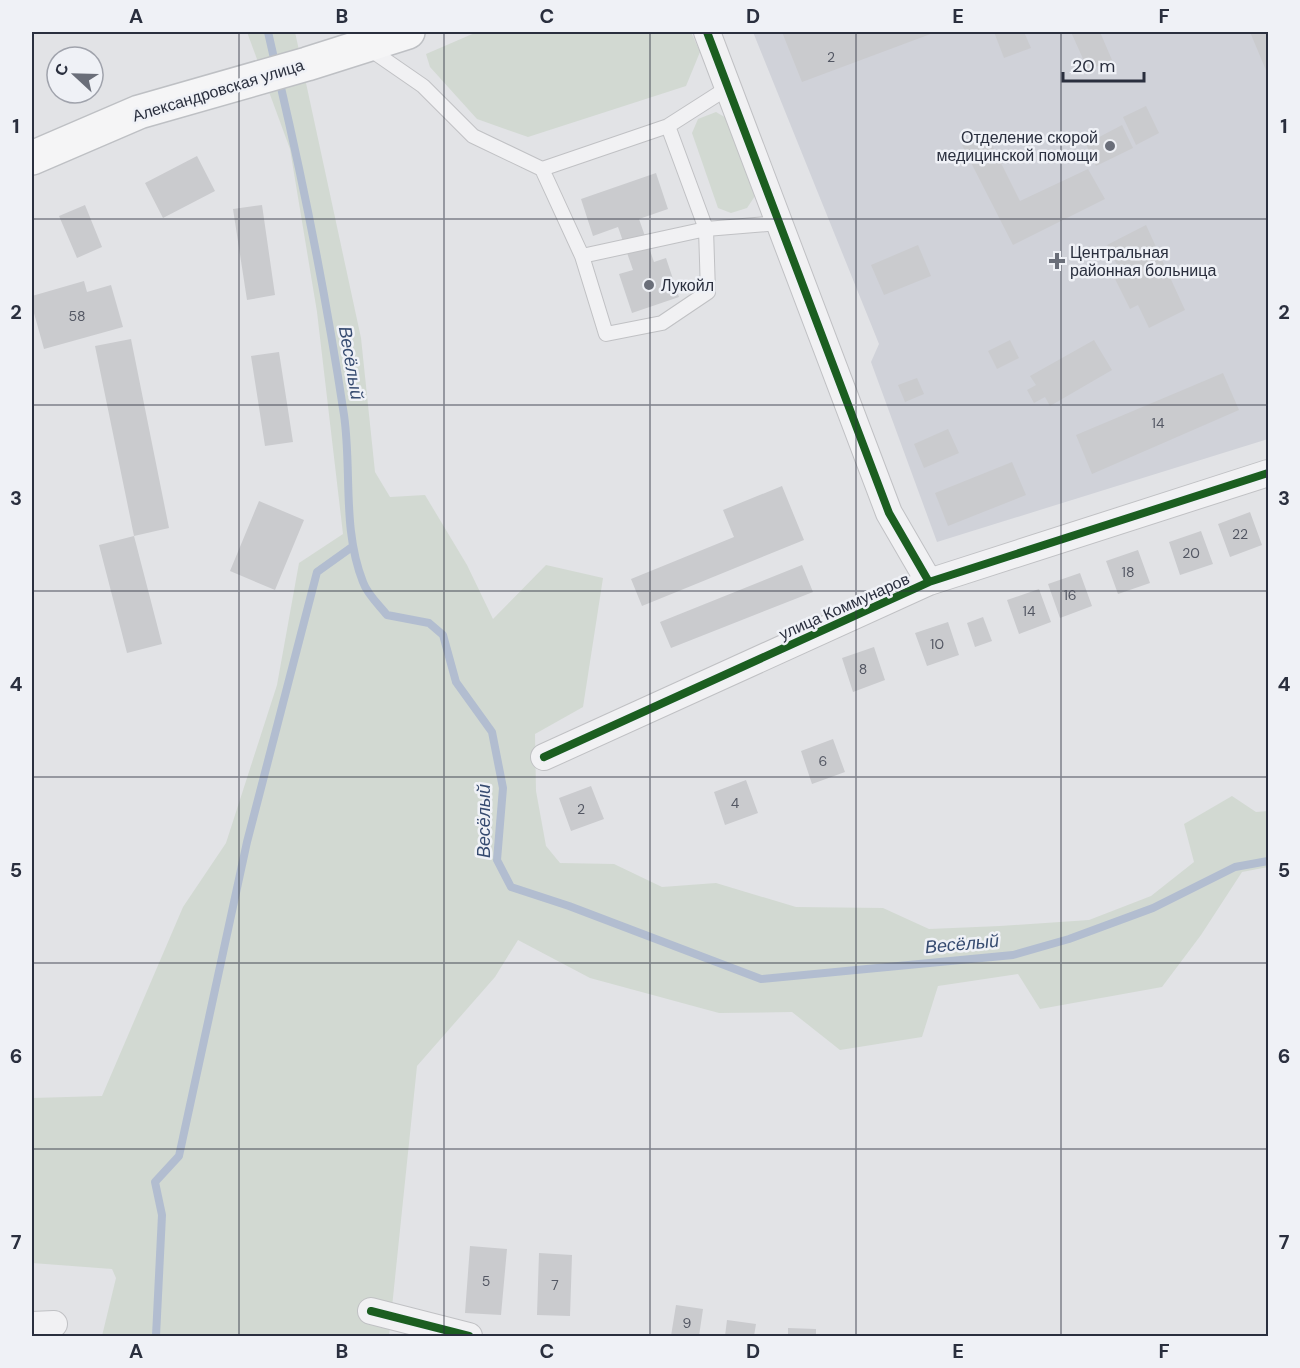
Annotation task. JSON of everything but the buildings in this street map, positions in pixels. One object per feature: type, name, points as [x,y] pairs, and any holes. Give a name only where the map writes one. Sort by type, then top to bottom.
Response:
[{"type":"main road","name":"Александровская улица","points":[[33,152],[139,112],[307,64],[408,32]]},
{"type":"street","points":[[707,32],[889,513],[929,582]]},
{"type":"street","name":"улица Коммунаров","points":[[544,757],[929,582],[1269,473]]},
{"type":"street","points":[[371,1311],[469,1336]]},
{"type":"lane","points":[[365,45],[423,86],[473,136],[542,169],[582,256],[606,334],[662,323],[708,292],[706,230],[668,126]]},
{"type":"lane","points":[[542,169],[668,126],[729,87]]},
{"type":"lane","points":[[582,256],[706,230],[779,223]]},
{"type":"shaded area","points":[[247,32],[295,32],[361,338],[375,472],[390,497],[425,495],[467,565],[493,619],[546,565],[603,578],[583,707],[535,734],[536,791],[546,846],[560,863],[614,864],[662,887],[716,883],[796,907],[883,908],[929,929],[1089,920],[1151,896],[1194,862],[1184,824],[1232,796],[1256,812],[1268,811],[1268,867],[1242,872],[1201,935],[1162,987],[1040,1009],[1018,974],[938,986],[922,1037],[840,1050],[792,1012],[719,1013],[590,978],[518,940],[495,977],[417,1066],[389,1336],[102,1336],[116,1278],[112,1269],[32,1263],[32,1098],[102,1096],[183,907],[226,843],[277,685],[299,563],[343,534],[317,312],[290,149]]},
{"type":"shaded area","points":[[477,32],[691,32],[700,52],[686,86],[528,137],[477,119],[430,67],[426,54]]},
{"type":"shaded area","name":"Центральная районная больница","points":[[753,32],[1268,32],[1268,439],[937,542],[871,362],[879,344]]},
{"type":"shaded area","points":[[716,112],[728,119],[755,196],[747,208],[731,213],[718,208],[692,133],[698,119]]},
{"type":"waterway","name":"Весёлый","points":[[268,32],[276,67]]},
{"type":"waterway","name":"Весёлый","points":[[279,79],[315,246],[344,415],[350,520],[356,562],[367,591],[387,615],[429,623],[443,635],[456,682],[492,732],[503,788],[497,860],[511,887],[569,906],[761,979],[1013,955],[1069,939],[1153,908],[1235,867],[1268,861]]},
{"type":"waterway","points":[[156,1336],[162,1215],[155,1182],[179,1156],[247,842],[317,572],[352,547]]},
{"type":"cycle path","points":[[707,32],[889,513],[929,582]]},
{"type":"cycle path","points":[[544,757],[929,582],[1268,473]]},
{"type":"cycle path","points":[[371,1311],[469,1336]]},
{"type":"place","name":"Отделение скорой медицинской помощи","points":[[1110,146]]},
{"type":"place","name":"Центральная районная больница","points":[[1057,261]]},
{"type":"place","name":"Лукойл","points":[[649,285]]}]
